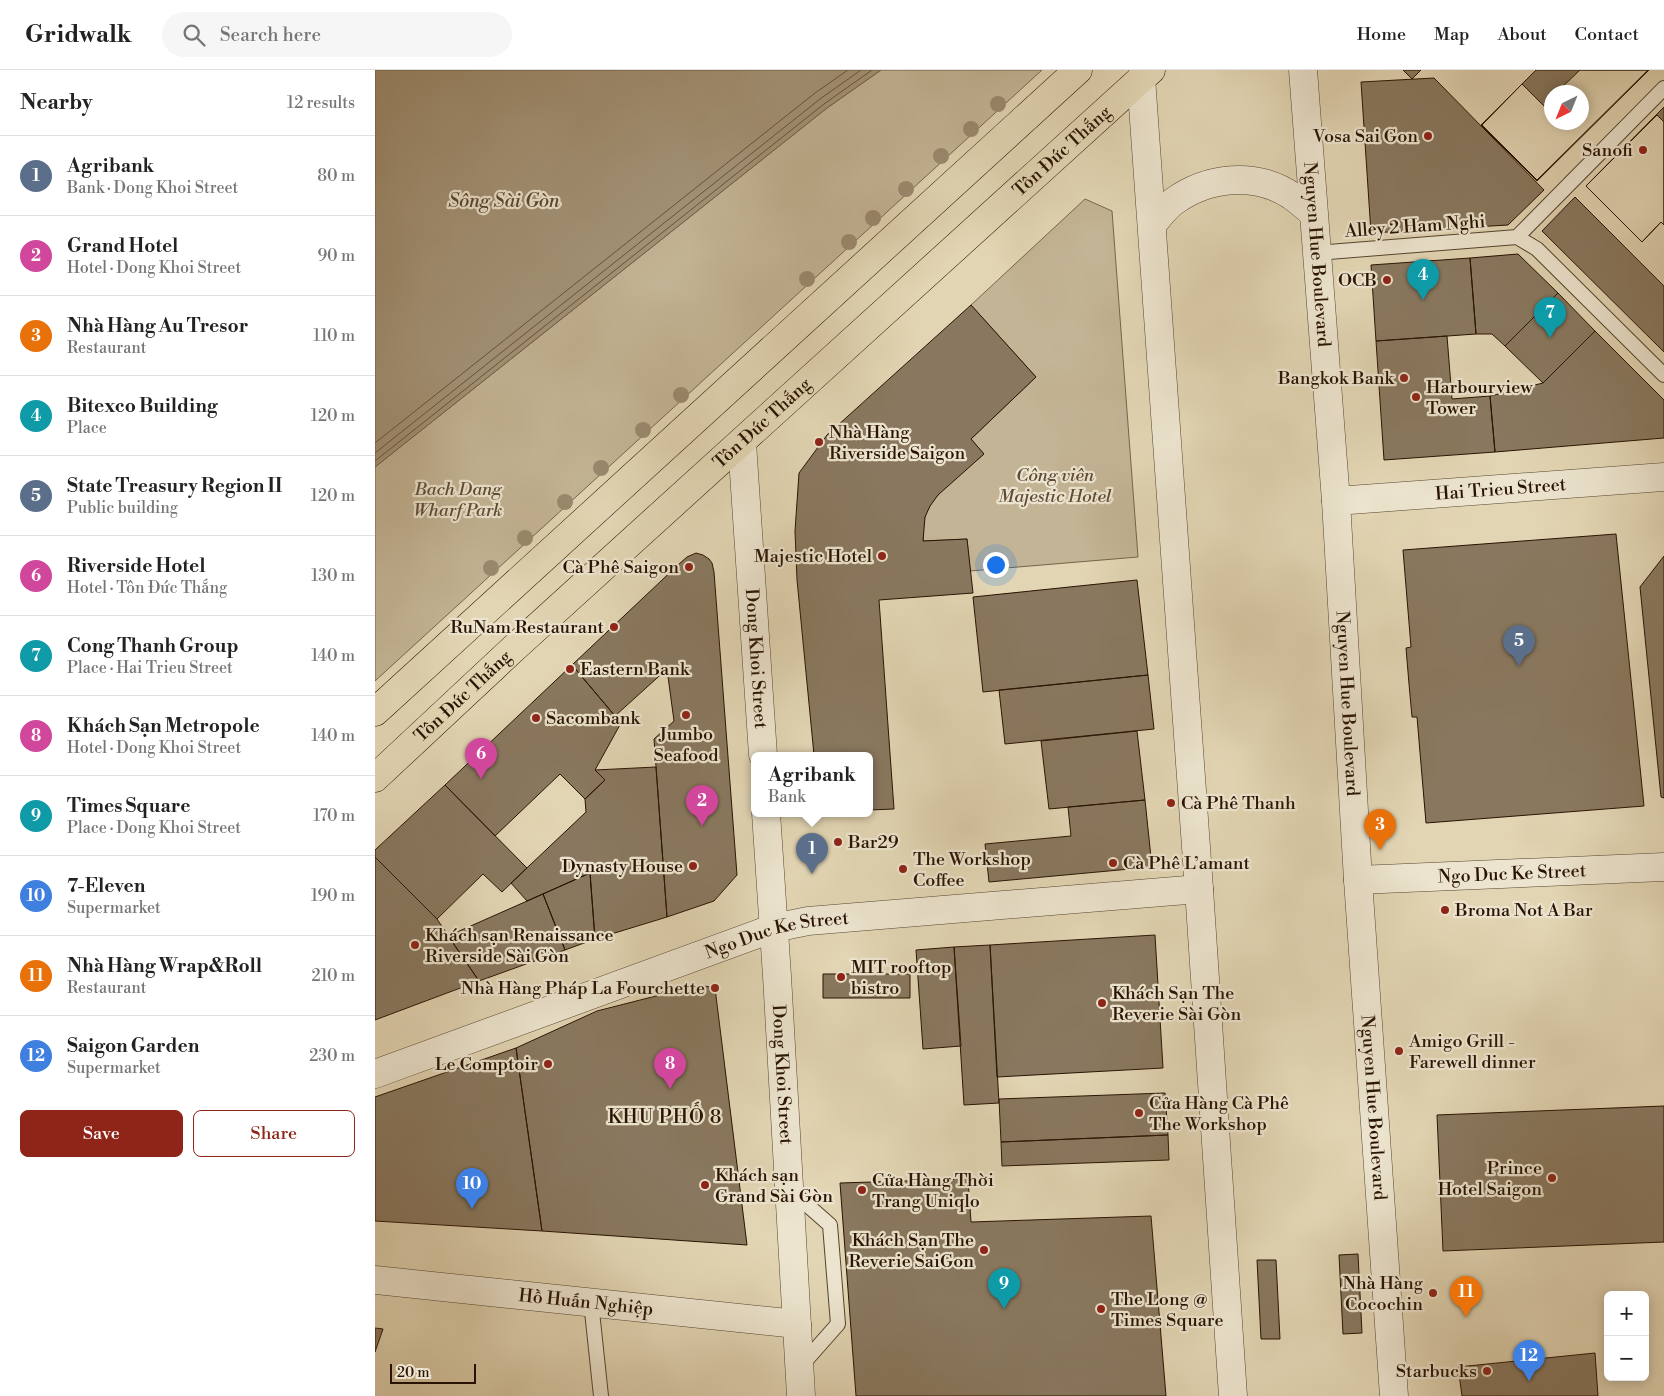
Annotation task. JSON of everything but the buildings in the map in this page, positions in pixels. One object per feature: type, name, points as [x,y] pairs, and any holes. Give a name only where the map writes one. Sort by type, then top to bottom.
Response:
[{"type":"main road","points":[[375,712],[1077,70]]},
{"type":"main road","name":"Tôn Ðức Thắng","points":[[375,778],[513,649],[1146,74]]},
{"type":"street","name":"Nguyen Hue Boulevard","points":[[1303,70],[1336,501],[1359,880],[1394,1396]]},
{"type":"street","points":[[1146,74],[1152,225],[1233,1396]]},
{"type":"street","points":[[1152,225],[1171,204],[1190,191],[1209,183],[1230,180],[1251,181],[1273,186],[1292,196],[1313,213]]},
{"type":"street","name":"Dong Khoi Street","points":[[742,443],[763,752]]},
{"type":"street","name":"Hai Trieu Street","points":[[1336,501],[1664,477]]},
{"type":"street","name":"Dong Khoi Street","points":[[766,817],[801,1396]]},
{"type":"street","name":"Ngo Duc Ke Street","points":[[1359,880],[1664,867]]},
{"type":"street","name":"Ngo Duc Ke Street","points":[[375,1074],[774,928],[808,921],[1199,889]]},
{"type":"street","name":"Hồ Huấn Nghiệp","points":[[375,1280],[797,1324]]},
{"type":"lane","points":[[1664,88],[1517,237],[1537,249],[1664,375]]},
{"type":"lane","name":"Alley 2 Ham Nghi","points":[[1316,253],[1517,237]]},
{"type":"lane","points":[[789,1189],[831,1225],[838,1324],[800,1368]]},
{"type":"lane","points":[[591,1302],[601,1396]]},
{"type":"green space","name":"Bach Dang Wharf Park","points":[[881,70],[1042,70],[375,681],[375,467],[827,108]]},
{"type":"green space","name":"Công viên Majestic Hotel","points":[[1085,199],[1112,211],[1138,557],[970,571],[967,539],[923,541],[925,517],[934,500],[942,491],[984,454],[971,439],[1036,377],[971,305]]},
{"type":"water","name":"Sông Sài Gòn","points":[[375,70],[881,70],[827,108],[375,467]]},
{"type":"place","name":"Vosa Sai Gon","points":[[1428,136]]},
{"type":"place","name":"Sanofi","points":[[1643,150]]},
{"type":"place","name":"OCB","points":[[1387,280]]},
{"type":"place","name":"Bitexco Building","points":[[1423,300]]},
{"type":"place","name":"Cong Thanh Group","points":[[1550,338]]},
{"type":"place","name":"Bangkok Bank","points":[[1404,378]]},
{"type":"place","name":"Harbourview Tower","points":[[1416,397]]},
{"type":"place","name":"Nhà Hàng Riverside Saigon","points":[[819,442]]},
{"type":"place","name":"Majestic Hotel","points":[[882,556]]},
{"type":"place","name":"Cà Phê Saigon","points":[[689,567]]},
{"type":"place","name":"RuNam Restaurant","points":[[614,627]]},
{"type":"place","name":"State Treasury Region II","points":[[1519,666]]},
{"type":"place","name":"Eastern Bank","points":[[570,669]]},
{"type":"place","name":"Jumbo Seafood","points":[[686,715]]},
{"type":"place","name":"Sacombank","points":[[536,718]]},
{"type":"place","name":"Riverside Hotel","points":[[481,779]]},
{"type":"place","name":"Cà Phê Thanh","points":[[1171,803]]},
{"type":"place","name":"Grand Hotel","points":[[702,826]]},
{"type":"place","name":"Bar29","points":[[838,842]]},
{"type":"place","name":"Nhà Hàng Au Tresor","points":[[1380,850]]},
{"type":"place","name":"Cà Phê L’amant","points":[[1113,863]]},
{"type":"place","name":"Dynasty House","points":[[693,866]]},
{"type":"place","name":"The Workshop Coffee","points":[[903,869]]},
{"type":"place","name":"Agribank","points":[[812,874]]},
{"type":"place","name":"Broma Not A Bar","points":[[1445,910]]},
{"type":"place","name":"Khách sạn Renaissance Riverside Sài Gòn","points":[[415,945]]},
{"type":"place","name":"MIT rooftop bistro","points":[[841,977]]},
{"type":"place","name":"Nhà Hàng Pháp La Fourchette","points":[[715,988]]},
{"type":"place","name":"Khách Sạn The Reverie Sài Gòn","points":[[1102,1003]]},
{"type":"place","name":"Amigo Grill - Farewell dinner","points":[[1399,1051]]},
{"type":"place","name":"Le Comptoir","points":[[548,1064]]},
{"type":"place","name":"Khách Sạn Metropole","points":[[670,1089]]},
{"type":"place","name":"Cửa Hàng Cà Phê The Workshop","points":[[1139,1113]]},
{"type":"place","name":"Prince Hotel Saigon","points":[[1552,1178]]},
{"type":"place","name":"Khách sạn Grand Sài Gòn","points":[[705,1185]]},
{"type":"place","name":"Cửa Hàng Thời Trang Uniqlo","points":[[862,1190]]},
{"type":"place","name":"7-Eleven","points":[[472,1209]]},
{"type":"place","name":"Khách Sạn The Reverie SaiGon","points":[[984,1250]]},
{"type":"place","name":"Nhà Hàng Cocochin","points":[[1433,1293]]},
{"type":"place","name":"Times Square","points":[[1004,1309]]},
{"type":"place","name":"The Long @ Times Square","points":[[1101,1309]]},
{"type":"place","name":"Nhà Hàng Wrap&Roll","points":[[1466,1317]]},
{"type":"place","name":"Starbucks","points":[[1487,1371]]},
{"type":"place","name":"Saigon Garden","points":[[1529,1381]]},
{"type":"district","name":"KHU PHỐ 8","points":[[665,1116]]}]
